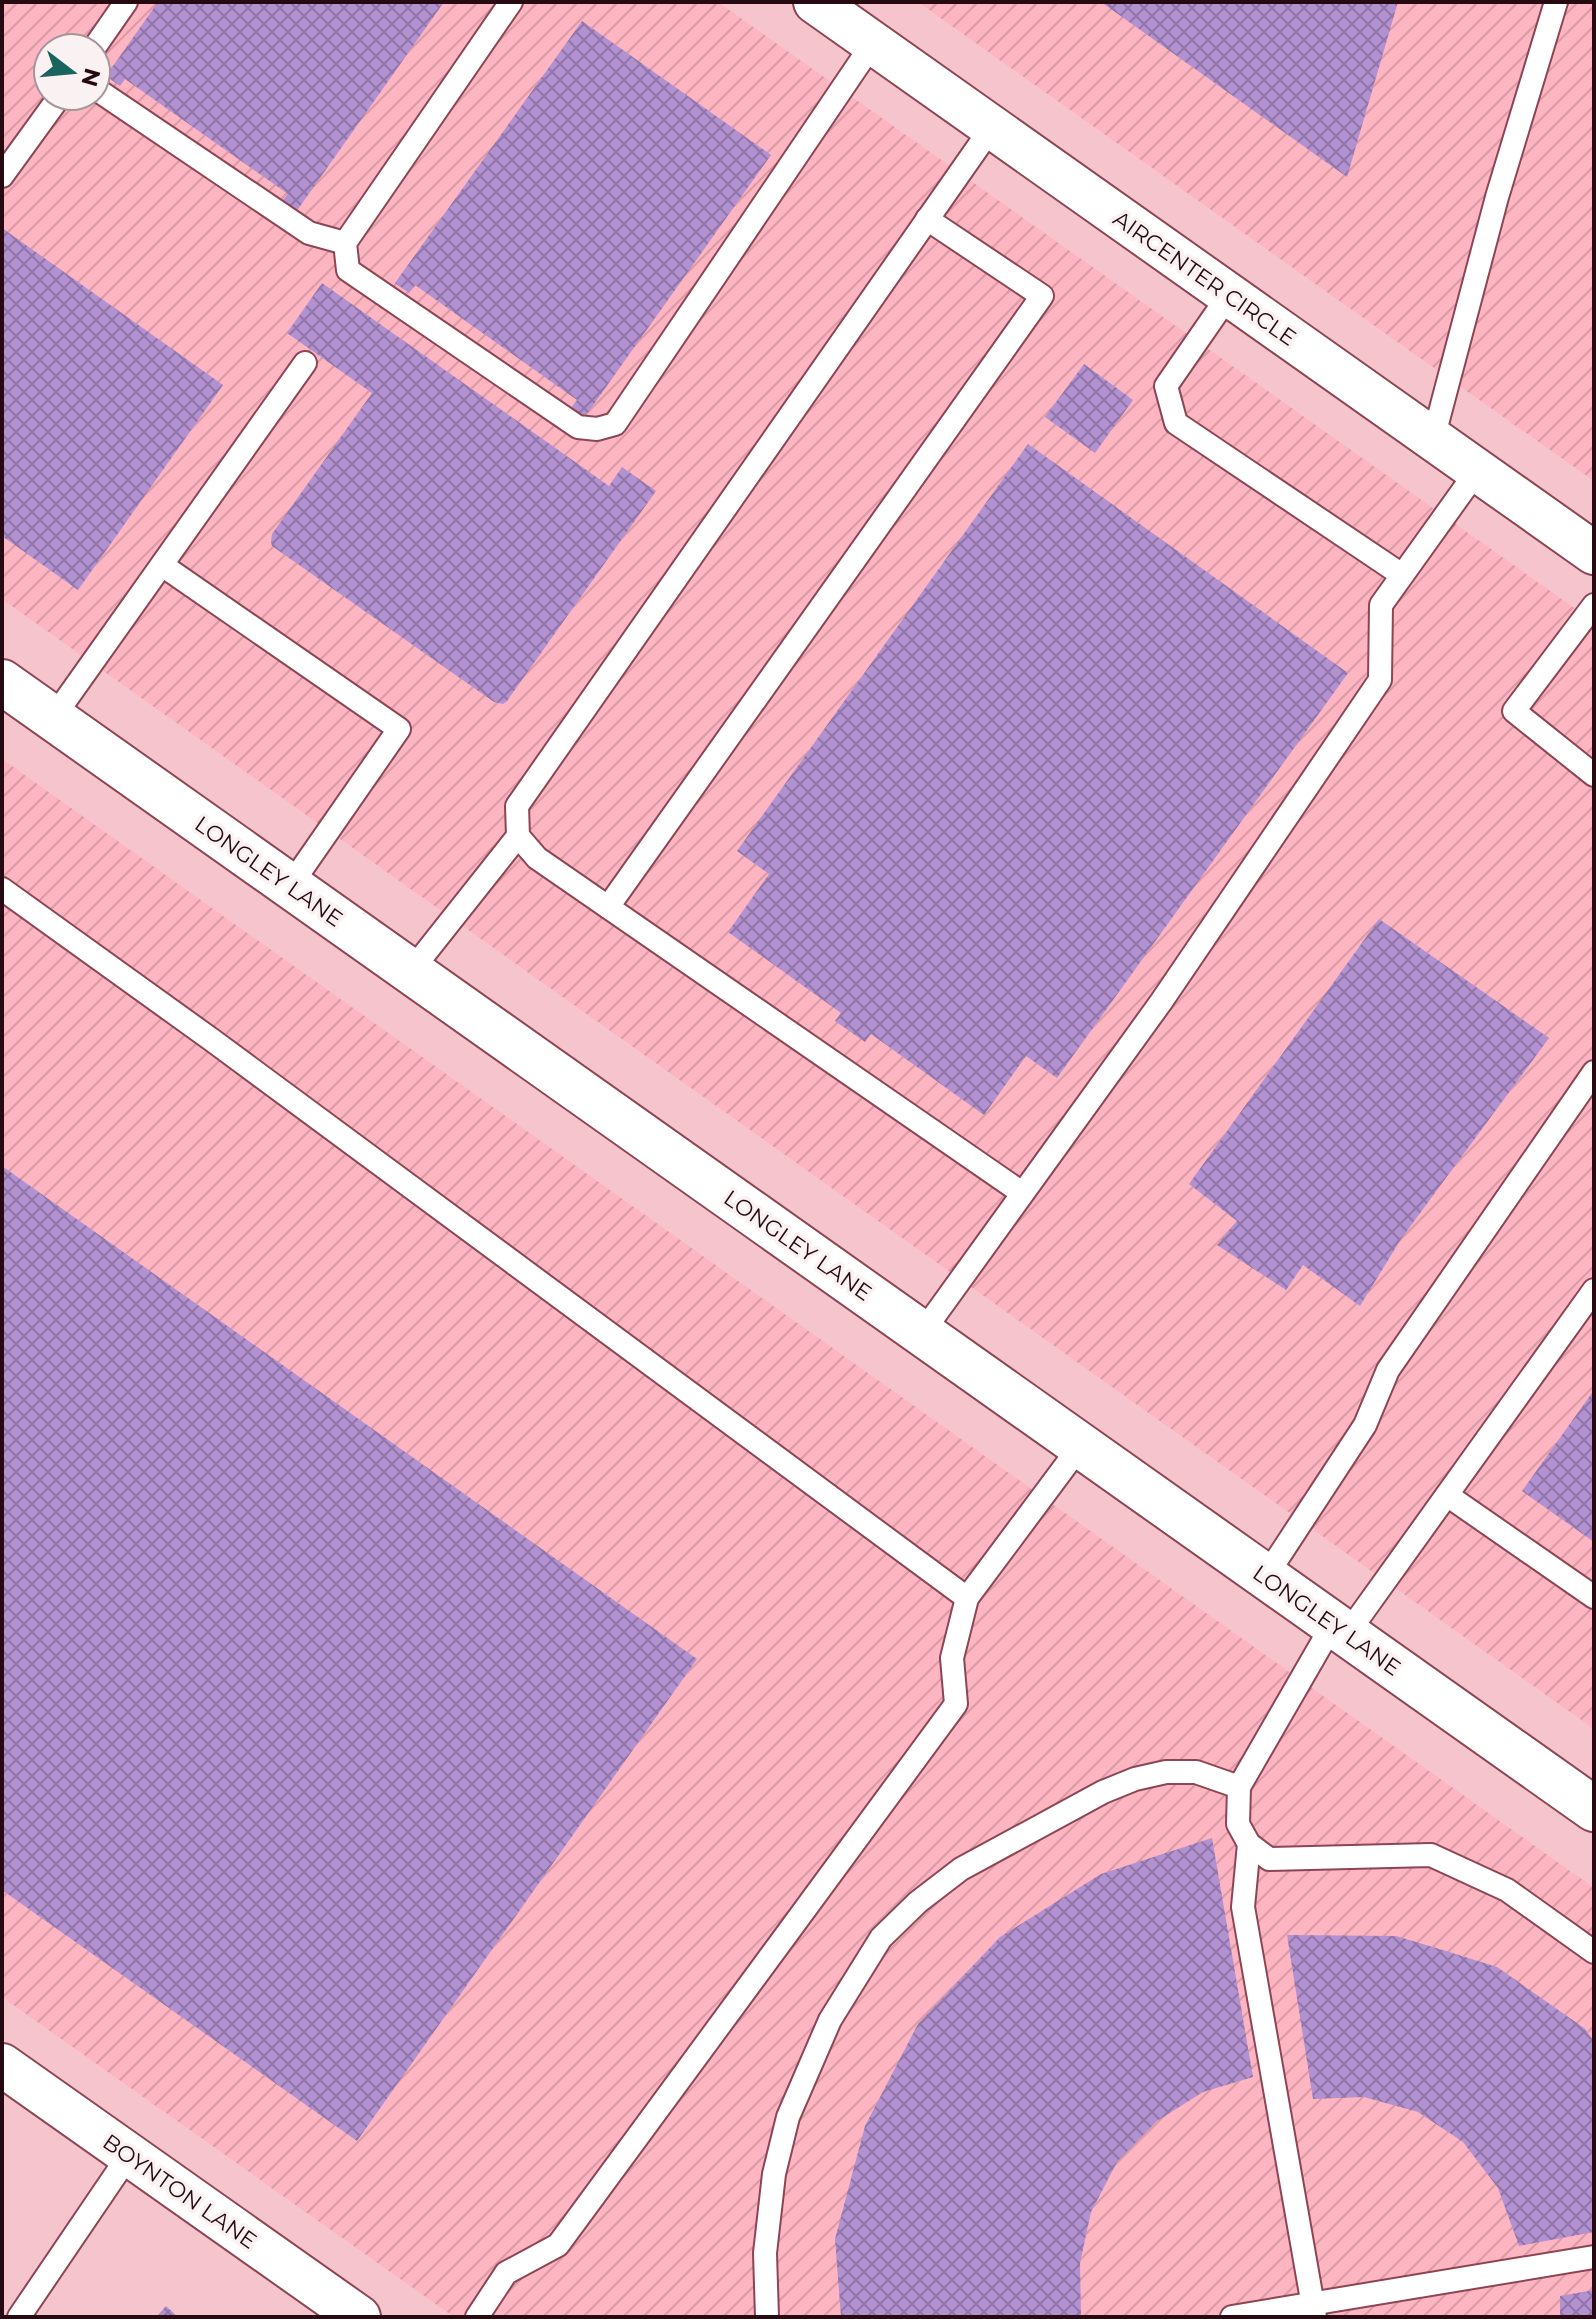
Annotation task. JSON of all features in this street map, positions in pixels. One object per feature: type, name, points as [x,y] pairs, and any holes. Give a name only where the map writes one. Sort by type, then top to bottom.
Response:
[{"type":"main road","name":"LONGLEY LANE","points":[[2,682],[1594,1809]]},
{"type":"street","name":"AIRCENTER CIRCLE","points":[[823,4],[873,43],[1594,553]]},
{"type":"street","name":"BOYNTON LANE","points":[[2,2065],[359,2317]]},
{"type":"lane","points":[[105,32],[126,2]]},
{"type":"lane","points":[[511,2],[345,243],[348,270],[578,427],[597,429],[615,424],[873,43]]},
{"type":"lane","points":[[1433,439],[1497,197],[1556,2]]},
{"type":"lane","points":[[112,100],[309,233],[345,243]]},
{"type":"lane","points":[[2,176],[48,112]]},
{"type":"lane","points":[[992,127],[517,806],[518,836],[537,858],[1022,1193]]},
{"type":"lane","points":[[608,907],[1042,296],[927,219]]},
{"type":"lane","points":[[1229,295],[1166,386],[1176,423],[1402,575]]},
{"type":"lane","points":[[53,718],[305,363]]},
{"type":"lane","points":[[922,1333],[1161,1002],[1380,680],[1381,605],[1477,471]]},
{"type":"lane","points":[[162,565],[399,729],[290,886]]},
{"type":"lane","points":[[1594,605],[1514,711],[1594,775]]},
{"type":"lane","points":[[411,971],[518,836]]},
{"type":"lane","points":[[2,889],[212,1040],[967,1598]]},
{"type":"lane","points":[[1266,1576],[1365,1425],[1388,1370],[1594,1072]]},
{"type":"lane","points":[[1594,1290],[1447,1495],[1340,1629],[1239,1787],[1238,1824],[1249,1844],[1269,1859],[1431,1855],[1507,1890],[1594,1952]]},
{"type":"lane","points":[[477,2317],[506,2273],[558,2245],[956,1704],[952,1658],[967,1598],[1081,1445]]},
{"type":"lane","points":[[1447,1495],[1594,1597]]},
{"type":"lane","points":[[767,2317],[765,2253],[774,2174],[788,2117],[830,2020],[881,1938],[918,1902],[961,1869],[1103,1792],[1135,1779],[1166,1772],[1196,1772],[1239,1787]]},
{"type":"lane","points":[[1249,1844],[1243,1907],[1314,2310]]},
{"type":"lane","points":[[19,2317],[129,2155]]},
{"type":"lane","points":[[1232,2317],[1314,2310],[1594,2257]]},
{"type":"shaded area","points":[[2,2],[718,2],[1594,622],[1594,1729],[2,599]]},
{"type":"shaded area","points":[[918,2],[1594,2],[1594,481],[1348,307]]},
{"type":"shaded area","points":[[2,759],[1594,1888],[1594,2317],[454,2317],[2,1997]]},
{"type":"building","points":[[158,2],[444,2],[296,212],[281,202],[288,194],[125,79],[120,86],[112,80],[112,67]]},
{"type":"building","points":[[1101,2],[1398,2],[1347,177]]},
{"type":"building","points":[[582,21],[771,155],[584,418],[571,408],[577,400],[415,285],[409,293],[395,283]]},
{"type":"building","points":[[2,228],[223,385],[78,590],[2,536]]},
{"type":"building","points":[[322,283],[609,486],[622,467],[656,491],[503,704],[494,702],[272,546],[272,534],[372,393],[287,333]]},
{"type":"building","points":[[1084,364],[1133,400],[1095,453],[1045,417]]},
{"type":"building","points":[[1028,444],[1348,673],[1057,1078],[1026,1056],[984,1115],[871,1034],[865,1042],[835,1021],[841,1013],[728,932],[769,874],[737,851]]},
{"type":"building","points":[[1379,919],[1549,1038],[1401,1239],[1360,1306],[1303,1265],[1286,1290],[1217,1245],[1237,1221],[1189,1184]]},
{"type":"building","points":[[2,1166],[697,1659],[357,2141],[2,1890]]},
{"type":"building","points":[[1594,1390],[1594,1542],[1522,1491]]},
{"type":"building","points":[[1212,1838],[1253,2077],[1203,2092],[1157,2121],[1117,2162],[1091,2212],[1080,2263],[1081,2317],[841,2317],[835,2239],[865,2126],[918,2024],[1000,1937],[1101,1874]]},
{"type":"building","points":[[1287,1935],[1396,1936],[1446,1951],[1497,1967],[1584,2028],[1594,2041],[1594,2232],[1519,2246],[1498,2188],[1463,2142],[1418,2112],[1364,2097],[1313,2099]]},
{"type":"building","points":[[1594,2290],[1594,2317],[1560,2317],[1560,2296]]},
{"type":"building","points":[[166,2306],[178,2317],[156,2317]]}]
